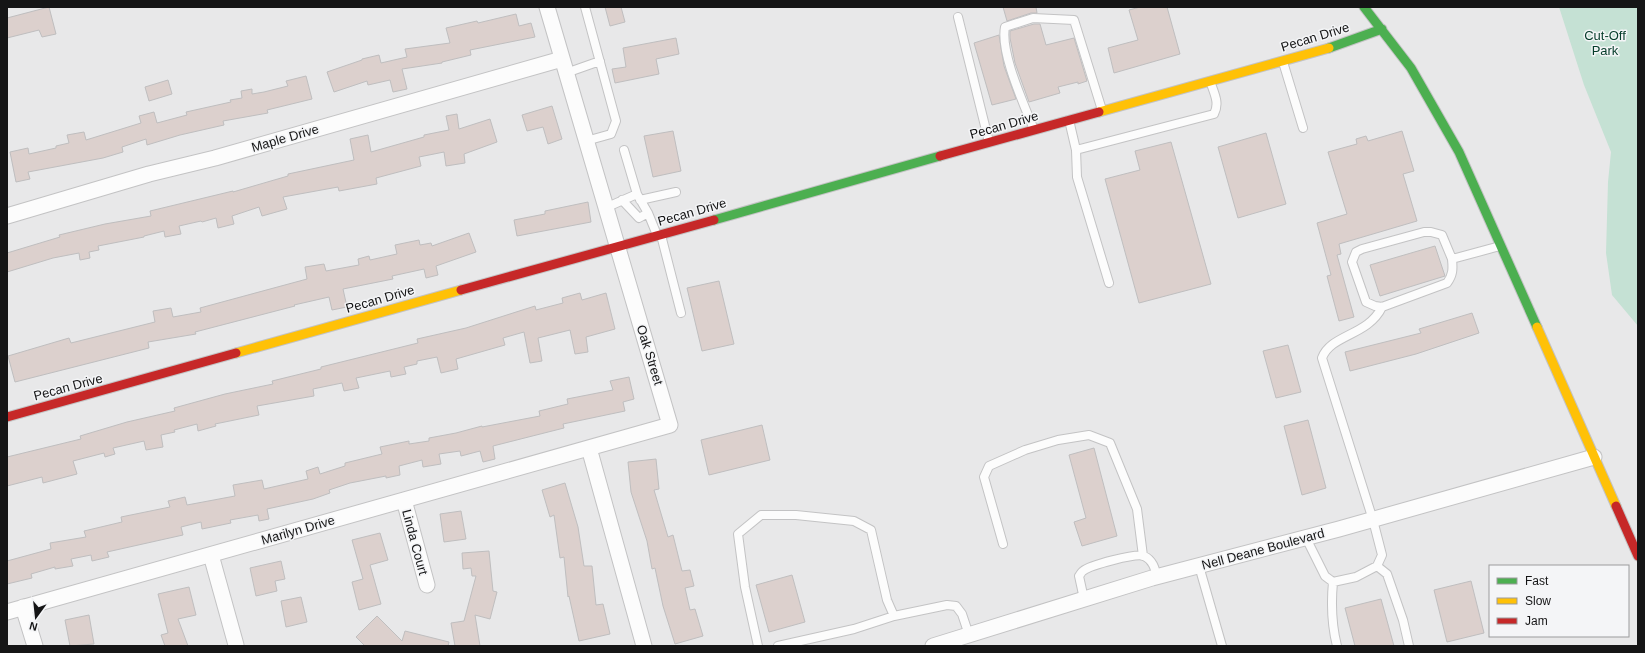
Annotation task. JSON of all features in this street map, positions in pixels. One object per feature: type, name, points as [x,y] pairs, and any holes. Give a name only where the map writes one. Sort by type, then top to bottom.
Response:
[{"type":"street","name":"Oak Street","points":[[547,7],[616,246],[670,425],[589,448]]},
{"type":"street","points":[[1364,7],[1382,29],[1425,90],[1459,152],[1638,556]]},
{"type":"street","name":"Pecan Drive","points":[[7,417],[1346,43],[1382,29]]},
{"type":"street","name":"Maple Drive","points":[[7,216],[149,174],[564,66]]},
{"type":"street","points":[[589,448],[644,646]]},
{"type":"street","name":"Marilyn Drive","points":[[7,612],[589,448]]},
{"type":"street","name":"Nell Deane Boulevard","points":[[933,646],[1084,598],[1157,577],[1373,520],[1594,457]]},
{"type":"street","name":"Linda Court","points":[[404,500],[427,585]]},
{"type":"street","points":[[211,555],[236,645]]},
{"type":"street","points":[[23,607],[35,646]]},
{"type":"lane","points":[[585,7],[616,121],[611,134],[586,140]]},
{"type":"lane","points":[[958,17],[989,142]]},
{"type":"lane","points":[[1034,130],[1015,81],[1003,38],[1004,27],[1032,18],[1074,20],[1103,111]]},
{"type":"lane","points":[[1283,60],[1303,128]]},
{"type":"lane","points":[[564,66],[600,61]]},
{"type":"lane","points":[[1076,150],[1214,114],[1218,103],[1210,81]]},
{"type":"lane","points":[[1069,120],[1076,150],[1077,177],[1110,283]]},
{"type":"lane","points":[[624,150],[639,197],[659,234],[681,313]]},
{"type":"lane","points":[[605,208],[622,200],[676,192]]},
{"type":"lane","points":[[622,200],[639,218],[648,213]]},
{"type":"lane","points":[[1431,232],[1442,235],[1452,259],[1453,271],[1447,282],[1382,307],[1366,302],[1353,270],[1352,258],[1356,252],[1404,237],[1431,232]]},
{"type":"lane","points":[[1452,259],[1500,246]]},
{"type":"lane","points":[[1306,538],[1325,576],[1333,582],[1356,578],[1377,566],[1382,555],[1373,520],[1322,358],[1325,351],[1331,345],[1356,333],[1374,320],[1382,307]]},
{"type":"lane","points":[[1003,544],[984,477],[989,466],[1004,458],[1038,446],[1058,440],[1090,435],[1110,443],[1121,467],[1137,509],[1143,556]]},
{"type":"lane","points":[[758,646],[745,587],[738,534],[761,515],[796,516],[854,521],[871,530],[887,600],[894,616]]},
{"type":"lane","points":[[1084,598],[1079,581],[1079,576],[1083,571],[1138,555],[1143,556],[1153,565],[1157,577]]},
{"type":"lane","points":[[1199,566],[1222,646]]},
{"type":"lane","points":[[1377,566],[1387,574],[1403,620],[1409,646]]},
{"type":"lane","points":[[1333,582],[1332,598],[1337,646]]},
{"type":"lane","points":[[778,646],[854,629],[894,616],[947,605],[956,606],[962,614],[969,635]]},
{"type":"green space","name":"Cut-Off Park","points":[[1559,7],[1638,7],[1638,326],[1612,295],[1606,253],[1608,182],[1611,152],[1584,85]]},
{"type":"building","points":[[49,7],[56,34],[42,37],[39,30],[7,38],[7,18]]},
{"type":"building","points":[[605,7],[621,7],[625,22],[610,26]]},
{"type":"building","points":[[1003,7],[1036,7],[1037,13],[1031,13],[1007,21]]},
{"type":"building","points":[[1140,7],[1167,7],[1180,54],[1114,73],[1108,48],[1138,40],[1129,10]]},
{"type":"building","points":[[516,14],[519,26],[531,23],[535,37],[470,50],[471,55],[442,63],[402,69],[407,89],[393,92],[390,80],[368,85],[367,81],[334,92],[327,72],[362,59],[379,55],[381,63],[407,57],[405,49],[450,43],[446,28],[477,21],[478,23]]},
{"type":"building","points":[[1034,24],[1040,24],[1046,45],[1074,38],[1087,81],[1058,87],[1060,93],[1029,102],[1015,63],[1010,31]]},
{"type":"building","points":[[999,35],[1004,66],[1016,99],[992,105],[974,43]]},
{"type":"building","points":[[676,38],[679,54],[656,59],[659,74],[615,83],[612,69],[626,67],[623,48]]},
{"type":"building","points":[[306,76],[312,99],[267,110],[268,113],[223,121],[224,125],[180,135],[147,145],[146,139],[122,147],[123,152],[103,158],[28,172],[30,179],[16,182],[10,152],[28,148],[29,154],[56,148],[56,146],[69,143],[67,135],[84,132],[86,140],[141,123],[139,116],[154,112],[157,123],[187,115],[186,112],[231,102],[230,100],[242,98],[241,91],[252,89],[252,94],[264,92],[288,86],[286,81]]},
{"type":"building","points":[[168,80],[172,94],[149,101],[145,87]]},
{"type":"building","points":[[552,106],[562,139],[548,144],[543,127],[527,131],[522,115]]},
{"type":"building","points":[[457,114],[459,129],[490,119],[497,142],[464,154],[465,163],[446,166],[444,152],[419,157],[421,166],[376,178],[377,184],[339,191],[338,187],[283,197],[287,209],[262,216],[259,207],[232,216],[234,224],[218,228],[216,218],[201,221],[179,226],[181,234],[165,237],[164,231],[144,237],[98,246],[99,250],[89,252],[90,258],[80,260],[79,253],[53,258],[7,272],[7,253],[60,237],[59,235],[105,224],[151,216],[150,211],[233,192],[288,176],[288,174],[354,160],[350,139],[368,135],[371,152],[424,137],[424,135],[449,130],[446,116]]},
{"type":"building","points":[[673,131],[681,171],[653,177],[644,136]]},
{"type":"building","points":[[1402,131],[1414,171],[1403,174],[1417,221],[1339,244],[1341,254],[1337,255],[1354,317],[1339,321],[1327,276],[1331,275],[1317,223],[1347,214],[1328,152],[1357,144],[1356,139],[1366,136],[1368,141]]},
{"type":"building","points":[[1266,133],[1286,204],[1238,218],[1218,147]]},
{"type":"building","points":[[1171,142],[1211,284],[1139,303],[1105,179],[1140,170],[1135,151]]},
{"type":"building","points":[[588,202],[591,222],[517,236],[514,220],[545,214],[545,211]]},
{"type":"building","points":[[469,233],[476,252],[436,266],[438,275],[426,278],[424,269],[392,276],[393,279],[343,289],[347,307],[332,310],[329,297],[195,332],[196,334],[148,342],[149,348],[15,382],[8,356],[69,338],[71,343],[155,322],[153,311],[171,308],[173,317],[201,312],[200,308],[307,279],[305,267],[324,264],[326,271],[359,265],[358,259],[369,256],[370,260],[397,254],[395,245],[419,240],[420,245],[431,243],[432,246]]},
{"type":"building","points":[[1435,246],[1445,276],[1380,296],[1370,265]]},
{"type":"building","points":[[719,281],[734,344],[702,351],[687,288]]},
{"type":"building","points":[[580,293],[582,300],[606,293],[615,329],[586,337],[588,352],[575,354],[570,330],[538,338],[542,361],[530,363],[524,332],[503,338],[505,345],[456,359],[458,369],[441,373],[437,357],[417,361],[417,364],[404,367],[406,374],[391,377],[390,371],[356,378],[359,388],[344,391],[342,383],[313,389],[314,396],[257,406],[259,415],[215,424],[216,426],[198,431],[197,424],[174,430],[175,432],[161,435],[163,447],[146,450],[144,441],[113,448],[115,454],[105,457],[104,453],[73,461],[77,474],[43,483],[42,477],[7,486],[7,457],[81,439],[80,436],[127,422],[175,411],[174,408],[225,394],[273,384],[272,381],[321,369],[321,367],[418,343],[417,339],[466,328],[535,306],[536,310],[563,303],[562,298]]},
{"type":"building","points":[[1472,313],[1479,333],[1416,354],[1350,371],[1345,352],[1421,333],[1419,329]]},
{"type":"building","points":[[1288,345],[1301,392],[1276,398],[1263,351]]},
{"type":"building","points":[[629,377],[634,399],[623,402],[625,411],[563,424],[564,428],[493,446],[495,459],[483,462],[480,451],[461,456],[460,451],[439,454],[441,464],[423,467],[422,460],[399,466],[400,475],[386,478],[386,476],[350,483],[329,490],[330,493],[313,499],[267,509],[269,519],[259,521],[258,515],[230,520],[231,523],[202,529],[201,522],[181,527],[183,535],[107,552],[109,557],[92,561],[91,555],[71,559],[73,566],[55,569],[55,567],[31,574],[32,578],[7,584],[7,561],[51,549],[50,543],[86,537],[84,531],[122,522],[121,517],[170,507],[168,501],[185,497],[187,505],[235,496],[233,485],[262,480],[264,489],[308,479],[306,471],[318,467],[320,474],[345,466],[345,463],[382,454],[380,447],[409,441],[409,444],[429,441],[429,438],[482,426],[540,416],[539,411],[568,404],[567,399],[613,390],[610,381]]},
{"type":"building","points":[[1308,420],[1326,488],[1302,495],[1284,426]]},
{"type":"building","points":[[762,425],[770,460],[709,475],[701,440]]},
{"type":"building","points":[[1094,448],[1117,536],[1082,546],[1074,522],[1086,518],[1069,455]]},
{"type":"building","points":[[656,459],[659,489],[654,490],[668,537],[673,535],[682,571],[690,570],[694,586],[685,588],[690,610],[695,609],[703,636],[675,644],[663,606],[655,568],[652,569],[647,541],[631,492],[628,462]]},
{"type":"building","points":[[565,483],[578,527],[584,566],[592,566],[596,605],[603,604],[610,634],[579,641],[569,596],[568,597],[564,557],[560,558],[554,515],[550,517],[542,490]]},
{"type":"building","points":[[461,511],[466,539],[444,542],[440,514]]},
{"type":"building","points":[[380,533],[388,560],[370,565],[381,604],[359,610],[352,582],[363,579],[352,540]]},
{"type":"building","points":[[489,551],[493,591],[497,592],[490,619],[475,615],[480,646],[455,646],[451,623],[464,621],[476,576],[472,576],[471,568],[463,569],[462,553]]},
{"type":"building","points":[[281,561],[285,579],[275,581],[277,591],[256,596],[250,568]]},
{"type":"building","points":[[792,575],[805,622],[769,632],[756,585]]},
{"type":"building","points":[[1471,581],[1484,633],[1447,642],[1434,590]]},
{"type":"building","points":[[189,587],[196,615],[178,619],[188,646],[165,646],[161,635],[168,633],[158,594]]},
{"type":"building","points":[[301,597],[307,622],[286,627],[281,601]]},
{"type":"building","points":[[1381,599],[1394,646],[1355,646],[1345,608]]},
{"type":"building","points":[[89,615],[94,644],[70,646],[65,620]]},
{"type":"building","points":[[377,616],[402,641],[405,631],[449,642],[448,646],[365,646],[356,637]]},
{"type":"traffic: fast","points":[[1364,7],[1411,68],[1459,152],[1537,327]]},
{"type":"traffic: fast","points":[[1329,48],[1382,29]]},
{"type":"traffic: fast","points":[[714,220],[940,156]]},
{"type":"traffic: slow","points":[[1099,112],[1329,48]]},
{"type":"traffic: slow","points":[[236,353],[461,290]]},
{"type":"traffic: slow","points":[[1537,327],[1616,506]]},
{"type":"traffic: jam","points":[[940,156],[1099,112]]},
{"type":"traffic: jam","points":[[461,290],[714,220]]},
{"type":"traffic: jam","points":[[7,417],[236,353]]},
{"type":"traffic: jam","points":[[1616,506],[1638,556]]}]
